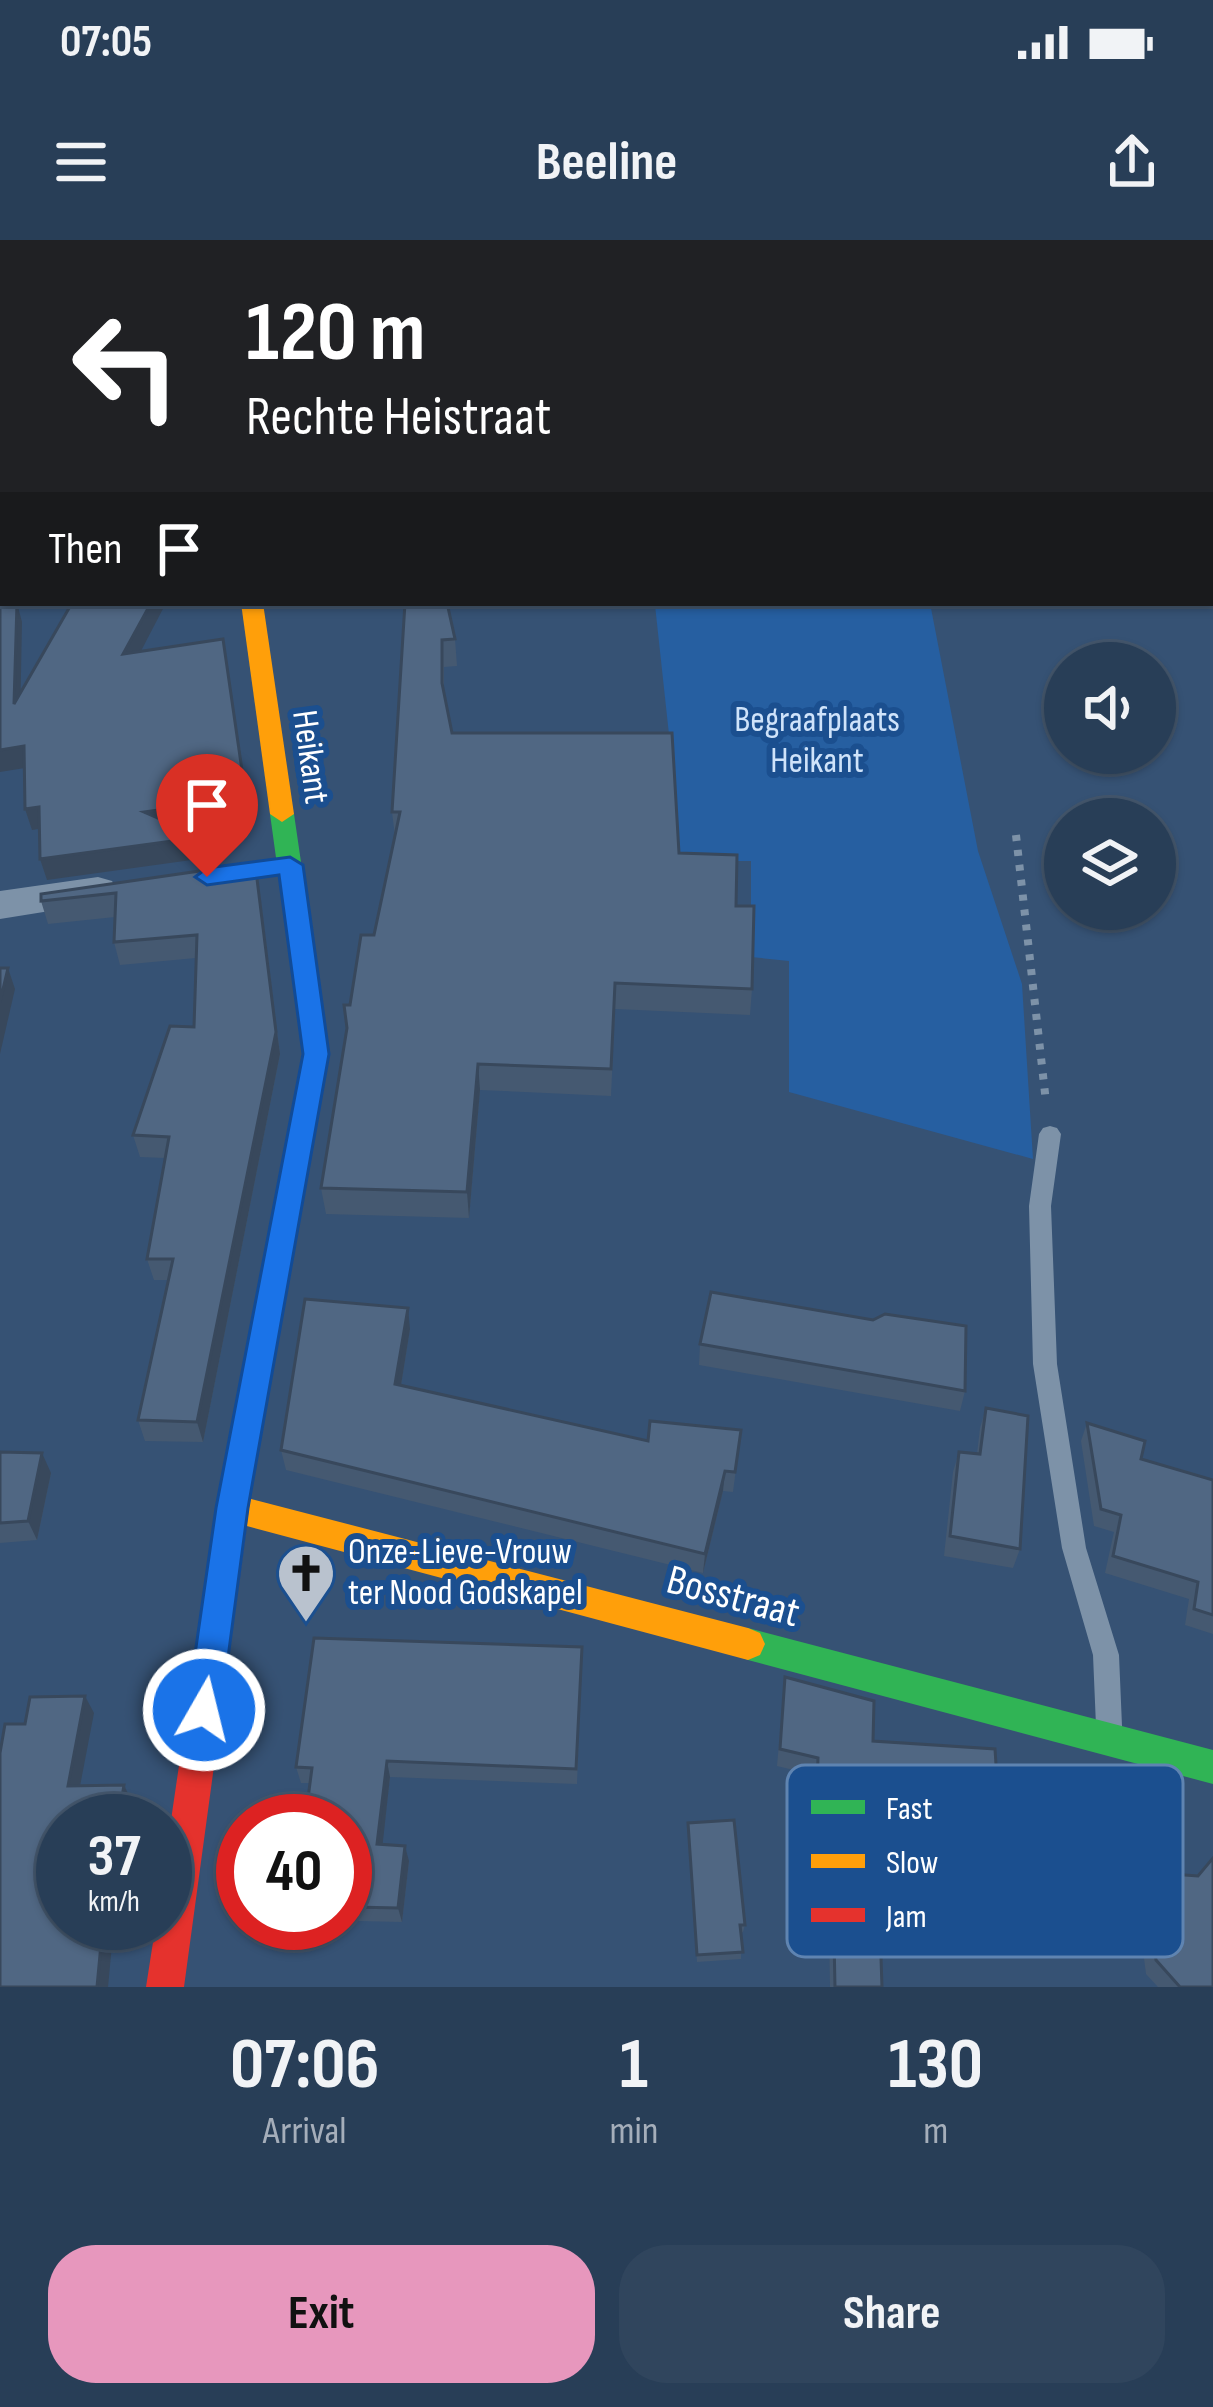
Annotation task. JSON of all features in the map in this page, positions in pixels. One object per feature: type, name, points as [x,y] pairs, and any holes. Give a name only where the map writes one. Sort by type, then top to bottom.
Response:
[{"type":"street","name":"Heikant","points":[[165,1987],[232,1508],[316,1054],[252,606]]},
{"type":"street","points":[[246,871],[290,865]]},
{"type":"street","points":[[0,905],[134,886]]},
{"type":"street","name":"Bosstraat","points":[[232,1508],[1213,1767]]},
{"type":"lane","points":[[1050,1134],[1040,1206],[1045,1364],[1074,1548],[1106,1655],[1110,1739]]},
{"type":"path","points":[[1016,835],[1050,1134]]},
{"type":"green space","name":"Begraafplaats Heikant","points":[[655,606],[931,606],[978,851],[1022,984],[1033,1159],[789,1092],[789,961],[751,957],[751,861],[676,861],[675,790]]},
{"type":"building","points":[[0,606],[17,606],[14,704],[70,606],[149,606],[123,654],[223,639],[246,798],[144,812],[202,837],[40,859],[39,807],[25,809],[24,746],[0,750]]},
{"type":"building","points":[[405,606],[448,606],[455,639],[442,640],[442,683],[452,733],[672,733],[679,853],[737,855],[736,906],[754,906],[752,989],[615,983],[611,1069],[478,1064],[467,1192],[321,1188],[347,1028],[344,1005],[350,1005],[361,935],[374,935],[400,812],[392,812]]},
{"type":"building","points":[[255,863],[276,1032],[197,1422],[138,1420],[173,1259],[147,1259],[169,1137],[133,1135],[170,1026],[194,1027],[197,935],[114,942],[116,893],[41,901],[41,894]]},
{"type":"building","points":[[0,968],[8,968],[0,1002]]},
{"type":"building","points":[[711,1292],[873,1320],[885,1314],[966,1326],[965,1391],[700,1344]]},
{"type":"building","points":[[305,1299],[408,1308],[395,1384],[648,1441],[650,1421],[741,1430],[735,1472],[725,1471],[705,1554],[281,1450]]},
{"type":"building","points":[[986,1408],[1028,1416],[1020,1549],[950,1536],[959,1452],[980,1454]]},
{"type":"building","points":[[1087,1423],[1145,1441],[1141,1459],[1213,1480],[1213,1615],[1194,1609],[1198,1582],[1113,1556],[1121,1515],[1101,1509]]},
{"type":"building","points":[[0,1452],[42,1453],[28,1521],[0,1523]]},
{"type":"building","points":[[314,1638],[582,1647],[576,1769],[387,1761],[377,1844],[405,1846],[398,1908],[372,1907],[372,1794],[309,1794],[312,1768],[296,1767]]},
{"type":"building","points":[[785,1677],[874,1701],[873,1741],[995,1749],[996,1765],[818,1765],[818,1758],[780,1749]]},
{"type":"building","points":[[85,1696],[68,1786],[124,1785],[122,1794],[36,1794],[36,1950],[100,1950],[97,1987],[0,1987],[0,1753],[5,1724],[25,1724],[30,1697]]},
{"type":"building","points":[[734,1820],[745,1925],[740,1925],[743,1952],[697,1955],[688,1823]]},
{"type":"building","points":[[1213,1858],[1213,1987],[1180,1987],[1156,1957],[1183,1957],[1183,1875],[1198,1876]]},
{"type":"building","points":[[834,1957],[881,1957],[882,1987],[835,1987]]},
{"type":"traffic: fast","points":[[237,1479],[316,1054],[282,814]]},
{"type":"traffic: fast","points":[[748,1644],[1213,1767]]},
{"type":"traffic: slow","points":[[252,606],[282,814]]},
{"type":"traffic: slow","points":[[232,1508],[748,1644]]},
{"type":"traffic: jam","points":[[165,1987],[237,1479]]},
{"type":"place","name":"Onze-Lieve-Vrouw ter Nood Godskapel","points":[[306,1624]]},
{"type":"route","points":[[204,1710],[232,1508],[316,1054],[290,865],[207,877]]}]
